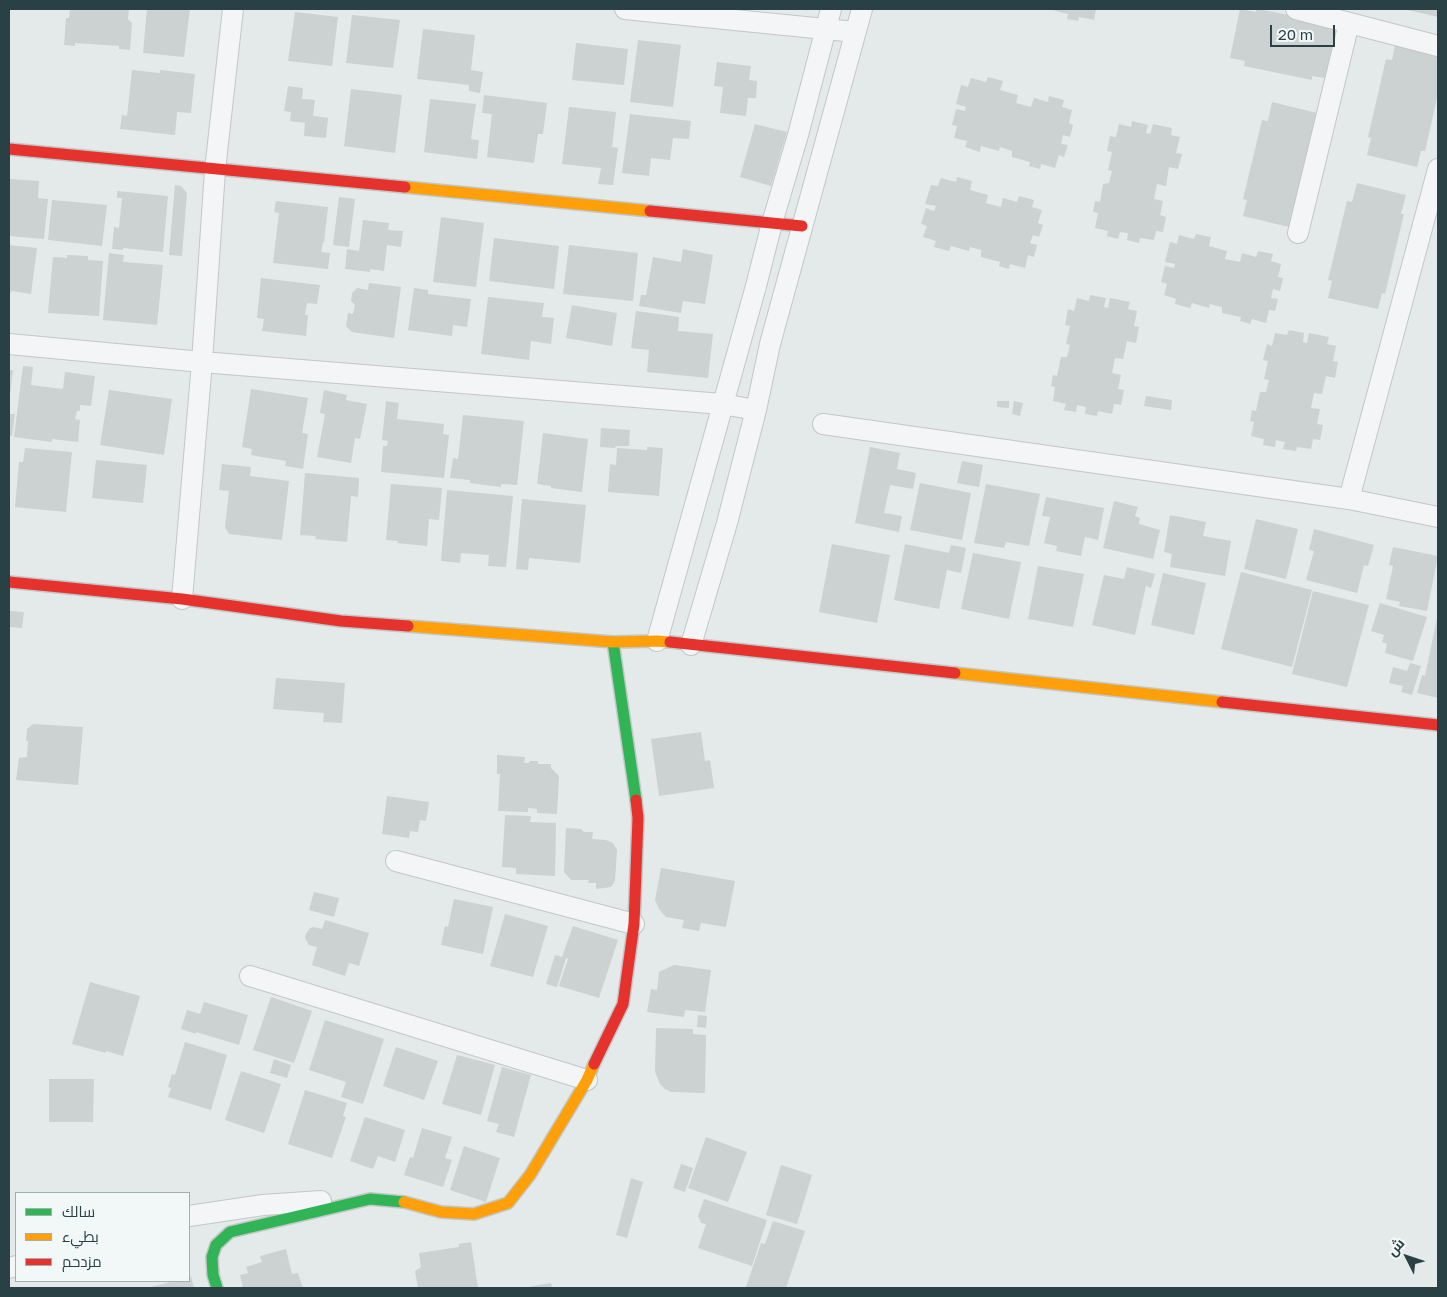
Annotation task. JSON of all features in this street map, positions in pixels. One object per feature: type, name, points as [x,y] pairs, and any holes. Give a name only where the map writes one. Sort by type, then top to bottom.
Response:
[{"type":"street","points":[[182,598],[202,362],[215,170],[233,9]]},
{"type":"street","points":[[625,9],[855,32]]},
{"type":"street","points":[[657,641],[798,135],[831,9]]},
{"type":"street","points":[[690,645],[727,524],[756,410],[770,344],[862,9]]},
{"type":"street","points":[[1296,9],[1438,46]]},
{"type":"street","points":[[1298,233],[1348,23]]},
{"type":"street","points":[[9,149],[802,226]]},
{"type":"street","points":[[1349,499],[1438,168]]},
{"type":"street","points":[[9,344],[202,362],[722,404],[756,410]]},
{"type":"street","points":[[823,424],[1349,499],[1438,517]]},
{"type":"street","points":[[9,582],[182,598],[341,621],[613,642],[657,641],[1438,725]]},
{"type":"street","points":[[190,1216],[263,1205],[370,1199],[403,1202],[441,1212],[474,1214],[508,1203],[530,1175],[586,1080],[623,1004],[634,924],[638,818],[613,642]]},
{"type":"street","points":[[396,861],[634,924]]},
{"type":"street","points":[[250,976],[586,1080]]},
{"type":"street","points":[[217,1288],[213,1275],[212,1257],[216,1244],[230,1232],[370,1199]]},
{"type":"building","points":[[70,9],[129,9],[128,19],[132,23],[130,50],[119,49],[119,46],[75,43],[75,46],[64,45],[66,18],[69,18]]},
{"type":"building","points":[[147,9],[190,9],[184,57],[143,53]]},
{"type":"building","points":[[1048,9],[1096,9],[1094,20],[1079,17],[1078,21],[1067,19],[1068,14]]},
{"type":"building","points":[[1240,9],[1256,12],[1256,9],[1258,9],[1324,22],[1340,29],[1330,79],[1312,76],[1312,80],[1244,66],[1245,61],[1230,58]]},
{"type":"building","points":[[1438,9],[1438,17],[1408,10]]},
{"type":"building","points":[[295,12],[338,17],[332,66],[288,61]]},
{"type":"building","points":[[352,15],[400,20],[393,68],[346,63]]},
{"type":"building","points":[[423,29],[475,35],[471,70],[483,72],[480,93],[469,91],[469,85],[417,79]]},
{"type":"building","points":[[638,40],[681,45],[673,107],[630,102]]},
{"type":"building","points":[[1396,41],[1438,51],[1438,94],[1425,151],[1421,151],[1417,167],[1367,155],[1371,138],[1368,137],[1386,59],[1392,60]]},
{"type":"building","points":[[576,43],[628,49],[624,85],[572,80]]},
{"type":"building","points":[[717,62],[751,66],[749,80],[757,81],[756,98],[748,98],[746,116],[720,113],[723,87],[714,86]]},
{"type":"building","points":[[132,70],[160,73],[160,70],[195,74],[191,113],[177,112],[175,135],[120,129],[122,115],[127,116]]},
{"type":"building","points":[[988,77],[1003,81],[1000,90],[1018,95],[1016,103],[1031,107],[1034,98],[1048,102],[1049,96],[1064,100],[1062,107],[1072,110],[1069,123],[1073,125],[1070,137],[1063,135],[1061,144],[1068,145],[1064,157],[1059,155],[1055,168],[1041,164],[1040,169],[1029,166],[1030,162],[1012,157],[1012,151],[1000,147],[999,151],[981,146],[980,152],[965,147],[967,141],[954,138],[957,126],[952,125],[956,109],[965,111],[966,107],[956,104],[961,85],[968,87],[971,78],[986,82]]},
{"type":"building","points":[[288,86],[303,88],[302,99],[315,100],[313,116],[328,118],[326,138],[304,136],[305,123],[290,121],[291,112],[284,111]]},
{"type":"building","points":[[351,89],[402,95],[395,153],[344,146]]},
{"type":"building","points":[[484,95],[547,103],[543,134],[538,134],[534,163],[487,157],[492,114],[482,113]]},
{"type":"building","points":[[430,99],[476,104],[471,139],[479,140],[477,159],[424,152]]},
{"type":"building","points":[[1272,102],[1321,114],[1293,228],[1243,216],[1247,200],[1243,199],[1262,120],[1268,121]]},
{"type":"building","points":[[569,107],[616,112],[612,147],[618,148],[613,185],[598,184],[601,168],[562,164]]},
{"type":"building","points":[[630,114],[691,121],[689,139],[673,138],[670,160],[651,158],[649,176],[622,173]]},
{"type":"building","points":[[1132,121],[1148,125],[1146,133],[1150,134],[1153,124],[1172,128],[1171,135],[1180,137],[1176,153],[1182,154],[1178,169],[1169,167],[1166,186],[1157,184],[1154,199],[1163,201],[1160,215],[1166,217],[1163,232],[1156,231],[1154,240],[1140,238],[1139,243],[1127,240],[1128,233],[1120,232],[1118,239],[1107,236],[1108,231],[1095,228],[1098,213],[1093,212],[1095,201],[1100,202],[1103,184],[1109,183],[1112,171],[1108,170],[1112,152],[1107,151],[1110,136],[1116,137],[1119,124],[1131,127]]},
{"type":"building","points":[[755,124],[787,132],[771,186],[740,177]]},
{"type":"building","points":[[957,177],[972,181],[970,190],[988,195],[986,203],[1001,207],[1003,198],[1017,202],[1019,196],[1034,200],[1032,207],[1042,210],[1038,223],[1043,225],[1039,237],[1033,235],[1030,243],[1037,245],[1034,257],[1028,255],[1025,268],[1010,264],[1009,269],[999,266],[1000,262],[981,257],[981,250],[970,247],[969,251],[951,246],[949,251],[934,247],[936,241],[923,237],[927,226],[921,224],[926,208],[934,211],[936,206],[925,204],[931,185],[938,186],[941,178],[956,182]]},
{"type":"building","points":[[9,179],[39,181],[38,198],[48,199],[44,239],[9,236]]},
{"type":"building","points":[[1357,183],[1406,195],[1401,214],[1404,214],[1385,294],[1382,293],[1378,309],[1328,298],[1332,281],[1328,280],[1347,201],[1352,202]]},
{"type":"building","points":[[175,185],[181,186],[187,193],[182,256],[169,255]]},
{"type":"building","points":[[117,191],[168,196],[163,252],[123,248],[123,250],[112,249],[114,227],[119,228],[122,198],[117,198]]},
{"type":"building","points":[[339,197],[355,199],[349,247],[333,245]]},
{"type":"building","points":[[52,200],[107,205],[102,246],[48,240]]},
{"type":"building","points":[[276,201],[328,207],[321,252],[330,253],[328,269],[273,263],[279,213],[274,212]]},
{"type":"building","points":[[441,217],[484,223],[476,287],[433,282]]},
{"type":"building","points":[[363,220],[389,223],[388,230],[403,231],[401,247],[387,245],[384,271],[370,269],[370,272],[345,269],[347,249],[359,251]]},
{"type":"building","points":[[1196,234],[1211,237],[1209,246],[1227,251],[1225,259],[1240,262],[1242,253],[1256,257],[1258,251],[1273,254],[1271,261],[1281,264],[1278,277],[1283,278],[1280,291],[1273,289],[1271,298],[1278,299],[1275,311],[1269,310],[1266,323],[1252,319],[1250,324],[1240,321],[1241,317],[1222,313],[1222,307],[1210,304],[1209,308],[1192,303],[1190,308],[1175,304],[1176,299],[1164,295],[1167,284],[1161,282],[1165,266],[1174,268],[1175,264],[1165,262],[1170,242],[1177,244],[1179,235],[1194,239]]},
{"type":"building","points":[[494,238],[559,246],[554,289],[489,281]]},
{"type":"building","points":[[9,245],[37,248],[31,294],[12,291],[9,294]]},
{"type":"building","points":[[569,245],[638,253],[633,301],[563,294]]},
{"type":"building","points":[[683,249],[713,255],[705,304],[683,301],[681,313],[639,306],[641,295],[646,295],[653,257],[681,262]]},
{"type":"building","points":[[109,253],[124,255],[123,262],[163,265],[157,325],[103,320]]},
{"type":"building","points":[[67,255],[88,256],[88,260],[103,261],[99,316],[48,313],[53,257],[67,258]]},
{"type":"building","points":[[261,278],[320,285],[317,304],[307,303],[305,315],[308,315],[306,336],[262,331],[264,319],[257,318]]},
{"type":"building","points":[[369,283],[401,287],[394,338],[352,332],[346,326],[348,313],[353,314],[355,305],[351,301],[352,293],[357,288],[368,290]]},
{"type":"building","points":[[414,288],[428,290],[428,294],[471,299],[467,327],[453,325],[452,336],[408,330]]},
{"type":"building","points":[[1090,295],[1106,298],[1104,307],[1108,308],[1110,298],[1130,302],[1128,309],[1137,311],[1134,326],[1139,327],[1136,343],[1127,341],[1123,359],[1115,358],[1112,373],[1121,375],[1118,389],[1124,390],[1121,405],[1114,404],[1112,414],[1098,411],[1097,416],[1085,414],[1086,407],[1077,405],[1076,412],[1064,410],[1066,404],[1053,401],[1055,387],[1051,386],[1053,375],[1057,376],[1061,357],[1067,357],[1070,345],[1066,344],[1070,326],[1065,325],[1068,309],[1074,311],[1077,298],[1089,301]]},
{"type":"building","points":[[488,297],[544,303],[542,317],[554,318],[551,344],[531,341],[529,360],[481,354]]},
{"type":"building","points":[[572,305],[617,313],[612,346],[566,338]]},
{"type":"building","points":[[636,311],[679,317],[678,331],[713,334],[708,378],[647,372],[649,350],[631,348]]},
{"type":"building","points":[[1289,330],[1304,333],[1303,342],[1307,343],[1309,333],[1329,337],[1327,344],[1336,346],[1333,361],[1338,362],[1335,378],[1326,376],[1322,394],[1314,393],[1311,408],[1320,409],[1317,424],[1323,425],[1320,440],[1313,439],[1311,449],[1297,447],[1296,451],[1283,449],[1285,442],[1276,440],[1275,447],[1263,445],[1264,439],[1251,436],[1254,422],[1250,421],[1252,410],[1256,411],[1260,392],[1266,392],[1269,380],[1264,379],[1268,361],[1263,360],[1267,344],[1272,346],[1275,333],[1287,335]]},
{"type":"building","points":[[23,366],[33,367],[31,385],[63,389],[65,372],[95,376],[91,406],[80,405],[80,411],[77,411],[75,419],[80,420],[78,442],[52,439],[52,442],[14,437]]},
{"type":"building","points":[[9,370],[13,370],[10,395],[9,395]]},
{"type":"building","points":[[251,389],[308,398],[302,433],[308,434],[303,469],[285,466],[286,461],[251,455],[252,449],[242,447]]},
{"type":"building","points":[[109,390],[172,399],[164,455],[100,445]]},
{"type":"building","points":[[324,390],[347,395],[346,400],[367,404],[360,439],[355,438],[351,463],[317,457],[325,414],[320,413]]},
{"type":"building","points":[[1146,396],[1172,400],[1171,410],[1144,406]]},
{"type":"building","points":[[386,401],[399,403],[397,419],[444,424],[443,434],[449,435],[444,478],[381,472],[383,446],[387,446],[388,441],[382,440]]},
{"type":"building","points":[[997,401],[1009,401],[1009,408],[997,407]]},
{"type":"building","points":[[1014,401],[1023,403],[1020,416],[1012,414]]},
{"type":"building","points":[[9,414],[15,414],[12,436],[9,436]]},
{"type":"building","points":[[463,415],[524,421],[517,485],[501,484],[501,487],[470,483],[470,480],[450,478],[453,458],[458,459]]},
{"type":"building","points":[[601,428],[630,430],[629,446],[616,446],[615,448],[600,447]]},
{"type":"building","points":[[543,433],[588,439],[582,492],[537,484]]},
{"type":"building","points":[[647,447],[663,448],[659,496],[608,492],[610,464],[616,465],[617,448],[647,450]]},
{"type":"building","points":[[870,447],[900,453],[897,469],[916,473],[913,489],[890,485],[884,513],[902,516],[899,532],[855,523]]},
{"type":"building","points":[[25,448],[72,452],[66,512],[15,507],[19,462],[23,462]]},
{"type":"building","points":[[96,460],[147,465],[143,503],[92,498]]},
{"type":"building","points":[[962,461],[983,465],[979,487],[957,483]]},
{"type":"building","points":[[222,464],[251,467],[250,476],[289,481],[282,540],[229,534],[225,527],[229,491],[219,490]]},
{"type":"building","points":[[305,473],[359,478],[358,497],[351,496],[347,542],[315,539],[316,536],[300,535]]},
{"type":"building","points":[[920,483],[971,493],[962,540],[910,530]]},
{"type":"building","points":[[391,484],[442,488],[439,520],[429,519],[427,546],[386,540]]},
{"type":"building","points":[[986,484],[1040,494],[1029,546],[1006,542],[1004,548],[974,543]]},
{"type":"building","points":[[447,490],[513,496],[506,567],[488,566],[489,555],[461,553],[460,563],[441,561]]},
{"type":"building","points":[[1046,497],[1104,508],[1098,540],[1085,537],[1081,556],[1056,551],[1057,546],[1044,543],[1050,517],[1042,516]]},
{"type":"building","points":[[522,499],[586,505],[580,563],[529,558],[528,570],[516,569]]},
{"type":"building","points":[[1114,501],[1138,507],[1135,516],[1140,518],[1139,524],[1160,530],[1153,559],[1103,548]]},
{"type":"building","points":[[1170,515],[1206,522],[1203,536],[1231,541],[1225,576],[1170,567],[1172,554],[1164,552]]},
{"type":"building","points":[[1256,519],[1298,529],[1286,579],[1244,569]]},
{"type":"building","points":[[1314,529],[1374,545],[1368,566],[1364,565],[1357,593],[1306,580],[1314,551],[1309,550]]},
{"type":"building","points":[[832,544],[890,555],[877,623],[819,612]]},
{"type":"building","points":[[905,544],[949,553],[951,545],[966,548],[961,573],[947,570],[939,609],[894,600]]},
{"type":"building","points":[[1393,547],[1438,556],[1427,611],[1399,606],[1400,602],[1386,599],[1393,566],[1389,565]]},
{"type":"building","points":[[973,553],[1021,562],[1009,619],[961,609]]},
{"type":"building","points":[[1038,566],[1084,574],[1073,627],[1028,619]]},
{"type":"building","points":[[1127,567],[1155,574],[1151,588],[1146,586],[1135,635],[1092,625],[1104,575],[1124,579]]},
{"type":"building","points":[[1241,572],[1312,590],[1292,667],[1221,649]]},
{"type":"building","points":[[1163,573],[1206,583],[1194,635],[1151,625]]},
{"type":"building","points":[[1313,591],[1369,605],[1347,687],[1292,674]]},
{"type":"building","points":[[1380,603],[1427,617],[1413,661],[1385,653],[1387,644],[1382,642],[1384,635],[1371,631]]},
{"type":"building","points":[[9,611],[24,612],[22,628],[9,627]]},
{"type":"building","points":[[1437,618],[1438,698],[1417,693],[1422,675],[1425,676]]},
{"type":"building","points":[[1410,663],[1421,666],[1412,695],[1401,692],[1403,686],[1389,683],[1393,667],[1407,671]]},
{"type":"building","points":[[276,678],[345,683],[342,723],[323,722],[324,713],[273,709]]},
{"type":"building","points":[[33,724],[83,727],[78,785],[16,780],[19,758],[27,757],[27,729]]},
{"type":"building","points":[[701,732],[705,761],[710,760],[714,788],[659,796],[651,739]]},
{"type":"building","points":[[497,755],[525,757],[524,763],[538,761],[538,764],[551,764],[551,768],[559,776],[557,814],[537,813],[537,809],[528,808],[528,812],[498,811],[500,774],[497,774]]},
{"type":"building","points":[[387,796],[429,802],[426,821],[420,820],[418,832],[410,831],[409,838],[382,834]]},
{"type":"building","points":[[505,815],[531,816],[530,822],[556,823],[555,876],[516,874],[516,868],[502,867]]},
{"type":"building","points":[[566,828],[593,832],[592,839],[606,840],[613,843],[617,850],[615,881],[611,887],[596,889],[596,883],[588,883],[589,880],[571,880],[564,872]]},
{"type":"building","points":[[661,868],[735,881],[726,927],[701,923],[699,931],[682,928],[684,920],[666,917],[659,909],[655,900]]},
{"type":"building","points":[[314,892],[339,898],[334,917],[309,910]]},
{"type":"building","points":[[454,899],[493,907],[483,954],[441,945],[445,926],[448,927]]},
{"type":"building","points":[[505,914],[548,926],[533,977],[490,966]]},
{"type":"building","points":[[325,920],[369,933],[359,966],[349,963],[345,976],[312,965],[317,947],[309,945],[305,938],[306,934],[310,928],[322,929]]},
{"type":"building","points":[[573,926],[618,940],[599,998],[559,986],[568,959],[566,958],[557,987],[546,984],[555,955],[562,957]]},
{"type":"building","points":[[674,965],[711,970],[705,1012],[685,1010],[684,1017],[647,1012],[651,989],[657,990],[659,972]]},
{"type":"building","points":[[90,982],[140,996],[123,1056],[72,1044]]},
{"type":"building","points":[[271,997],[312,1011],[294,1063],[253,1050]]},
{"type":"building","points":[[204,1002],[248,1015],[239,1045],[181,1029],[187,1010],[200,1014]]},
{"type":"building","points":[[698,1015],[707,1016],[706,1028],[697,1027]]},
{"type":"building","points":[[325,1020],[384,1039],[363,1104],[341,1097],[346,1082],[309,1070]]},
{"type":"building","points":[[656,1028],[693,1029],[693,1034],[706,1035],[705,1093],[671,1092],[660,1084],[655,1072]]},
{"type":"building","points":[[185,1042],[227,1055],[211,1110],[168,1097],[171,1088],[168,1087],[172,1074],[175,1075]]},
{"type":"building","points":[[396,1047],[438,1061],[424,1100],[383,1086]]},
{"type":"building","points":[[457,1055],[495,1065],[481,1115],[442,1104]]},
{"type":"building","points":[[274,1059],[291,1065],[287,1078],[270,1073]]},
{"type":"building","points":[[502,1067],[531,1075],[514,1137],[496,1132],[499,1124],[487,1121]]},
{"type":"building","points":[[241,1071],[281,1084],[264,1133],[225,1120]]},
{"type":"building","points":[[49,1079],[94,1079],[93,1122],[49,1122]]},
{"type":"building","points":[[305,1090],[347,1103],[343,1116],[346,1117],[332,1158],[288,1144]]},
{"type":"building","points":[[365,1117],[405,1130],[395,1162],[378,1156],[373,1169],[350,1161]]},
{"type":"building","points":[[422,1128],[452,1137],[445,1158],[452,1160],[443,1187],[404,1175],[410,1157],[413,1158]]},
{"type":"building","points":[[706,1137],[747,1152],[728,1202],[688,1188]]},
{"type":"building","points":[[464,1146],[500,1158],[486,1202],[450,1190]]},
{"type":"building","points":[[681,1164],[693,1168],[685,1192],[673,1188]]},
{"type":"building","points":[[781,1165],[812,1175],[797,1224],[766,1215]]},
{"type":"building","points":[[631,1178],[643,1182],[627,1238],[616,1235]]},
{"type":"building","points":[[704,1199],[767,1220],[752,1266],[698,1248],[706,1224],[701,1223],[698,1216]]},
{"type":"building","points":[[773,1221],[805,1231],[786,1288],[746,1287],[761,1243],[765,1244]]},
{"type":"building","points":[[471,1242],[478,1288],[418,1288],[415,1271],[421,1267],[419,1253],[459,1247],[459,1244]]},
{"type":"building","points":[[286,1249],[292,1274],[298,1273],[303,1288],[243,1288],[240,1275],[248,1273],[246,1267],[262,1262],[260,1256]]},
{"type":"building","points":[[190,1276],[194,1288],[147,1288],[170,1282],[190,1282]]},
{"type":"building","points":[[551,1283],[552,1288],[528,1287]]},
{"type":"traffic: fast","points":[[613,642],[636,800]]},
{"type":"traffic: fast","points":[[217,1288],[213,1275],[212,1257],[216,1245],[230,1232],[370,1199],[404,1202]]},
{"type":"traffic: slow","points":[[405,187],[650,211]]},
{"type":"traffic: slow","points":[[408,626],[613,642],[670,642]]},
{"type":"traffic: slow","points":[[955,673],[1222,702]]},
{"type":"traffic: slow","points":[[404,1202],[441,1212],[474,1214],[508,1203],[530,1175],[587,1080],[594,1064]]},
{"type":"traffic: jam","points":[[9,149],[405,187]]},
{"type":"traffic: jam","points":[[650,211],[802,226]]},
{"type":"traffic: jam","points":[[9,582],[182,599],[341,621],[408,626]]},
{"type":"traffic: jam","points":[[670,642],[955,673]]},
{"type":"traffic: jam","points":[[1222,702],[1438,725]]},
{"type":"traffic: jam","points":[[594,1064],[623,1004],[634,924],[638,818],[636,800]]}]
